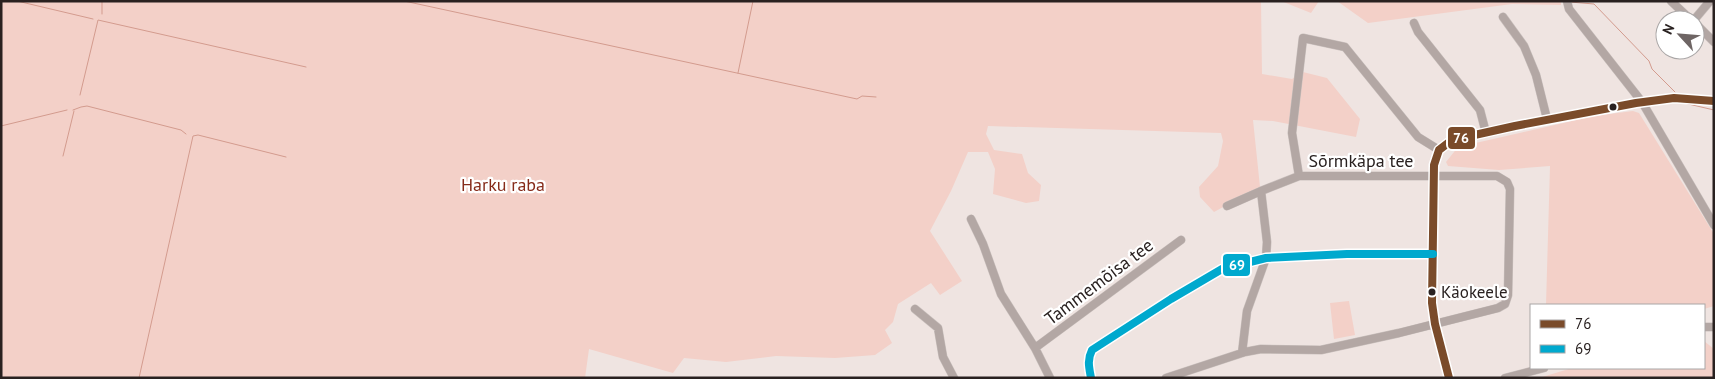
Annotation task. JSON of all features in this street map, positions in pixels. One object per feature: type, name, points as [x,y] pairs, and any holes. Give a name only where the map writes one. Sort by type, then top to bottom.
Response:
[{"type":"street","points":[[1671,1],[1681,10]]},
{"type":"street","points":[[1567,3],[1569,9],[1642,102],[1714,225]]},
{"type":"street","points":[[1502,17],[1524,46],[1536,75],[1547,119]]},
{"type":"street","points":[[1414,23],[1418,32],[1480,110],[1486,133]]},
{"type":"street","points":[[1705,33],[1714,42]]},
{"type":"street","points":[[1299,176],[1292,133],[1303,38],[1345,47],[1418,137],[1439,150]]},
{"type":"street","points":[[1449,378],[1436,324],[1432,292],[1434,177],[1435,161],[1439,150],[1452,140],[1547,119],[1642,102],[1674,98],[1714,101]]},
{"type":"street","name":"Sõrmkäpa tee","points":[[1261,191],[1299,176],[1497,176],[1507,182],[1510,189],[1508,295],[1505,304],[1498,308],[1436,324]]},
{"type":"street","points":[[1227,206],[1261,191],[1267,242],[1266,258],[1247,311],[1242,353]]},
{"type":"street","points":[[971,219],[983,244],[1001,294],[1035,348],[1050,378]]},
{"type":"street","name":"Tammemõisa tee","points":[[1035,348],[1181,240]]},
{"type":"street","points":[[1091,378],[1088,358],[1092,350],[1171,299],[1222,269],[1266,258],[1346,254],[1433,254]]},
{"type":"street","points":[[915,309],[938,328],[943,357],[954,378]]},
{"type":"street","points":[[1166,378],[1260,349],[1321,350],[1436,324]]},
{"type":"street","points":[[1505,378],[1540,369]]},
{"type":"green space","name":"Harku raba","points":[[1,1],[1261,1],[1262,74],[1292,79],[1303,72],[1327,78],[1360,119],[1356,137],[1273,121],[1253,120],[1260,187],[1214,212],[1200,197],[1199,187],[1218,166],[1223,141],[1221,133],[988,126],[986,134],[994,150],[1022,154],[1028,173],[1041,185],[1039,201],[1026,203],[993,194],[995,169],[988,152],[968,152],[951,191],[930,231],[962,281],[940,295],[931,283],[898,304],[893,322],[885,330],[892,343],[875,355],[835,358],[776,356],[726,362],[684,358],[673,373],[589,349],[585,378],[1,378]]},
{"type":"green space","points":[[1281,1],[1319,1],[1311,13]]},
{"type":"green space","points":[[1337,1],[1561,1],[1561,5],[1512,4],[1368,23]]},
{"type":"green space","points":[[1633,111],[1639,113],[1714,234],[1714,306],[1705,309],[1705,304],[1546,304],[1550,166],[1499,170],[1448,166],[1446,162],[1458,147],[1594,116]]},
{"type":"green space","points":[[1349,301],[1355,335],[1334,339],[1330,303]]},
{"type":"green space","points":[[1705,342],[1714,349],[1714,378],[1539,378],[1569,369],[1705,369]]},
{"type":"waterway","points":[[17,1],[93,19]]},
{"type":"waterway","points":[[102,1],[102,14]]},
{"type":"waterway","points":[[404,1],[857,99],[862,96],[876,97]]},
{"type":"waterway","points":[[738,73],[753,1]]},
{"type":"waterway","points":[[1570,2],[1594,4],[1649,61],[1652,69],[1675,92]]},
{"type":"waterway","points":[[80,95],[98,20],[306,67]]},
{"type":"waterway","points":[[1684,103],[1714,110]]},
{"type":"waterway","points":[[73,110],[87,106],[181,130],[186,134]]},
{"type":"waterway","points":[[1,126],[67,110]]},
{"type":"waterway","points":[[63,156],[74,111]]},
{"type":"waterway","points":[[139,378],[193,136],[198,135],[286,157]]},
{"type":"transit line","name":"76","points":[[1449,378],[1435,324],[1432,303],[1434,165],[1439,150],[1452,140],[1636,103],[1674,98],[1714,101]]},
{"type":"transit line","name":"69","points":[[1091,378],[1089,360],[1092,350],[1171,299],[1222,269],[1266,258],[1347,254],[1433,254]]},
{"type":"place","name":"Käokeele","points":[[1432,292]]}]
